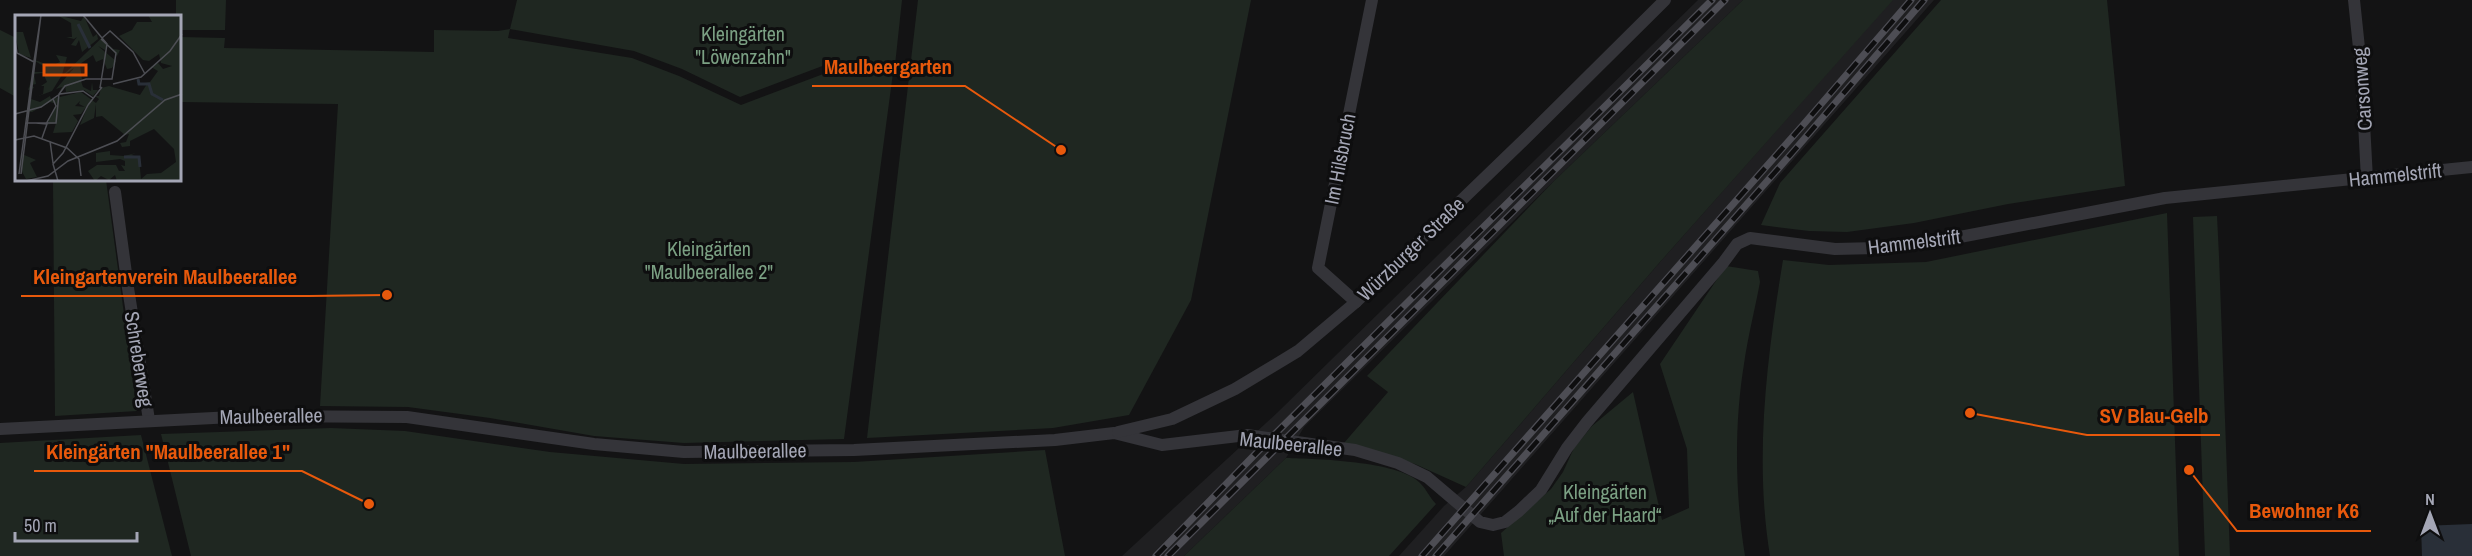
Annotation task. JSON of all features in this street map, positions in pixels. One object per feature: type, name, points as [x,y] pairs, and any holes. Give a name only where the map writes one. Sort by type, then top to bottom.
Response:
[{"type":"street","name":"Im Hilsbruch","points":[[1356,302],[1318,268],[1372,0]]},
{"type":"street","name":"Würzburger Straße","points":[[1114,433],[1172,419],[1235,389],[1298,351],[1356,302],[1665,0]]},
{"type":"street","name":"Carsonweg","points":[[2354,0],[2361,67],[2367,179]]},
{"type":"street","name":"Hammelstrift","points":[[1486,524],[1505,522],[1541,490],[1567,448],[1587,422],[1743,239],[1758,238],[1835,249],[1923,244],[2165,198],[2472,167]]},
{"type":"street","name":"Schreberweg","points":[[115,192],[149,420]]},
{"type":"street","name":"Maulbeerallee","points":[[0,429],[252,416],[407,417],[594,444],[684,452],[865,449],[1055,440],[1114,433],[1162,445],[1247,435],[1355,450],[1398,463],[1427,477],[1471,516],[1486,524]]},
{"type":"shaded area","points":[[1698,0],[1743,0],[1554,181],[1304,427],[1286,458],[1184,556],[1122,556],[1278,412]]},
{"type":"shaded area","points":[[1892,0],[1934,0],[1444,556],[1399,556],[1444,506],[1466,487],[1660,262]]},
{"type":"shaded area","points":[[2472,524],[2472,556],[2422,556],[2421,526]]},
{"type":"green space","points":[[176,0],[226,0],[225,30],[182,30],[182,15],[176,15]]},
{"type":"green space","name":"Kleingärten \"Löwenzahn\"","points":[[517,0],[902,0],[895,65],[833,62],[740,97],[682,69],[634,51],[510,29]]},
{"type":"green space","points":[[918,0],[1251,0],[1191,300],[1129,415],[1053,428],[867,438]]},
{"type":"green space","points":[[1743,0],[1893,0],[1660,262],[1466,487],[1415,464],[1344,443],[1388,392],[1367,376],[1554,181]]},
{"type":"green space","points":[[1941,0],[2107,0],[2125,186],[2008,204],[1914,223],[1847,232],[1809,231],[1761,225],[1780,183]]},
{"type":"green space","name":"Kleingärten \"Maulbeerallee 2\"","points":[[510,29],[508,38],[632,58],[679,76],[741,105],[834,70],[893,73],[844,439],[684,443],[594,436],[408,407],[320,406],[338,104],[182,102],[182,37],[225,38],[224,48],[434,52],[434,30],[498,31]]},
{"type":"green space","points":[[0,30],[15,38],[15,96],[0,88]]},
{"type":"green space","points":[[53,182],[106,182],[137,411],[55,416]]},
{"type":"green space","points":[[2167,213],[2179,556],[1770,556],[1763,482],[1764,408],[1783,260],[1829,265],[1926,262]]},
{"type":"green space","points":[[2217,216],[2230,556],[2205,556],[2193,217]]},
{"type":"green space","name":"Kleingärten „Auf der Haard“","points":[[1726,266],[1758,271],[1760,282],[1741,387],[1737,435],[1739,508],[1745,556],[1504,556],[1501,533],[1551,489],[1563,472],[1574,448],[1592,426],[1633,392],[1662,520],[1689,508],[1687,449],[1660,364]]},
{"type":"green space","points":[[331,428],[405,431],[550,452],[684,464],[854,462],[1045,450],[1065,556],[191,556],[161,434]]},
{"type":"green space","points":[[141,435],[172,556],[0,556],[0,443]]},
{"type":"green space","points":[[1286,458],[1356,462],[1393,470],[1419,482],[1436,504],[1389,556],[1184,556]]},
{"type":"railway","points":[[1156,556],[1269,440],[1712,0]]},
{"type":"railway","points":[[1168,556],[1725,0]]},
{"type":"railway","points":[[1422,556],[1911,0]]},
{"type":"railway","points":[[1436,556],[1924,0]]},
{"type":"place","name":"Maulbeergarten","points":[[1061,150]]},
{"type":"place","name":"Kleingartenverein Maulbeerallee","points":[[387,295]]},
{"type":"place","name":"SV Blau-Gelb","points":[[1970,413]]},
{"type":"place","name":"Bewohner K6","points":[[2189,470]]},
{"type":"place","name":"Kleingärten \"Maulbeerallee 1\"","points":[[369,504]]}]
